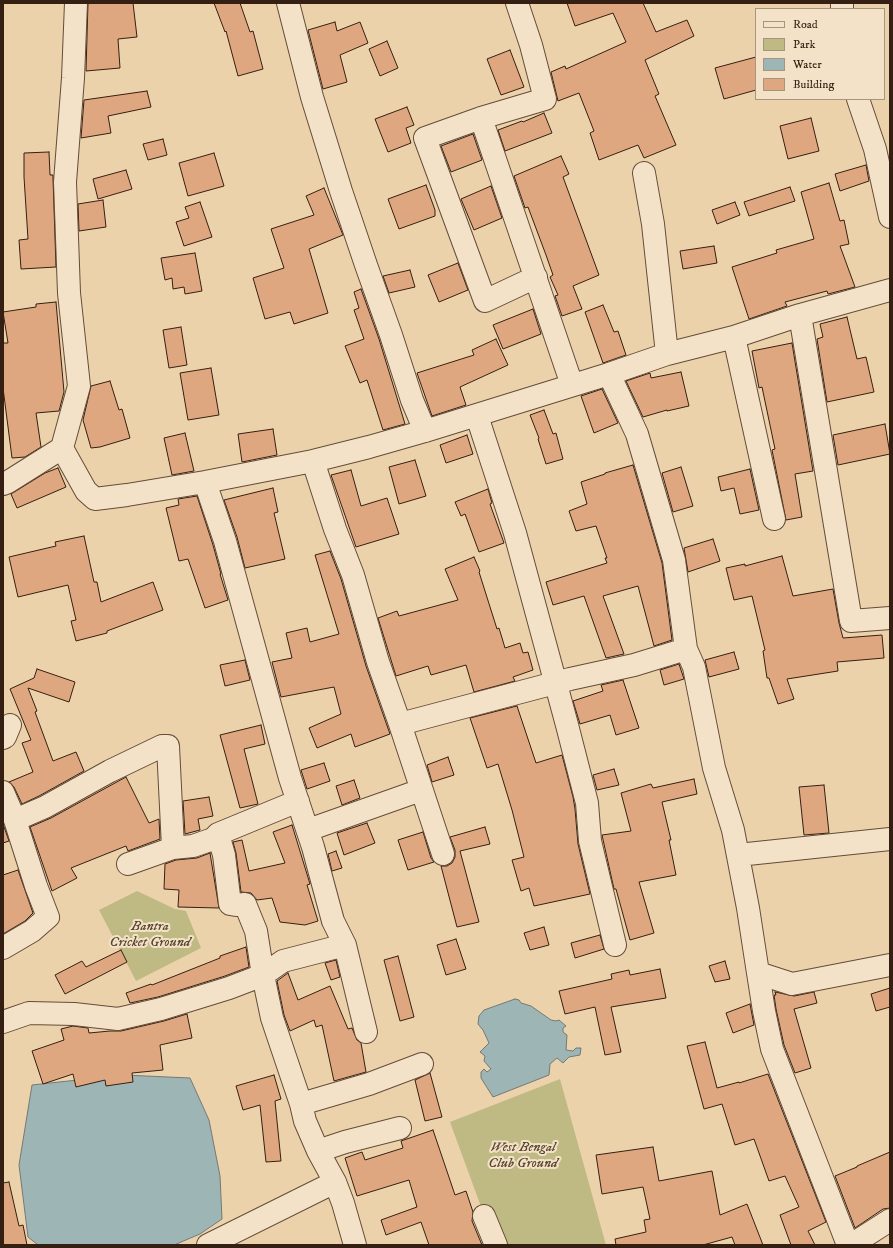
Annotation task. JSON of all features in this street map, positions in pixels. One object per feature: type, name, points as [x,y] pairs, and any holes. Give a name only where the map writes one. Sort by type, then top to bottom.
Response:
[{"type":"street","points":[[3,484],[62,448],[79,386],[69,293],[65,182],[73,78],[76,3]]},
{"type":"street","points":[[288,3],[312,97],[341,191],[412,400],[425,431]]},
{"type":"street","points":[[516,3],[531,45],[545,99],[481,118],[425,138],[485,301],[536,277]]},
{"type":"street","points":[[858,100],[875,149],[890,217]]},
{"type":"street","points":[[481,118],[572,385]]},
{"type":"street","points":[[644,173],[653,224],[667,354]]},
{"type":"street","points":[[62,448],[86,491],[95,499],[205,482],[313,461],[425,431],[477,416],[667,354],[734,337],[800,315],[890,290]]},
{"type":"street","points":[[800,315],[851,621],[890,618]]},
{"type":"street","points":[[734,337],[774,518]]},
{"type":"street","points":[[609,374],[637,434],[659,504],[674,560],[686,649],[694,667],[714,768],[733,830],[748,908],[764,1011],[772,1049],[849,1245],[890,1220]]},
{"type":"street","points":[[477,416],[515,533],[587,803],[590,841],[616,945]]},
{"type":"street","points":[[313,461],[335,529],[353,575],[378,662],[443,854]]},
{"type":"street","points":[[205,482],[224,541],[290,778],[308,830],[333,921],[345,945],[366,1032]]},
{"type":"street","points":[[400,724],[634,665],[686,649]]},
{"type":"street","points":[[15,820],[45,807],[110,771],[162,746],[168,746],[172,848]]},
{"type":"street","points":[[308,830],[421,790]]},
{"type":"street","points":[[3,792],[15,820],[36,886],[48,917],[32,931],[3,948]]},
{"type":"street","points":[[128,864],[172,848],[193,846],[213,840],[218,834],[298,801]]},
{"type":"street","points":[[218,834],[224,855],[230,904],[245,904],[256,931],[272,1018],[301,1104],[305,1121],[318,1152],[335,1182],[344,1203],[355,1245]]},
{"type":"street","points":[[738,855],[890,839]]},
{"type":"street","points":[[3,1022],[29,1013],[74,1014],[118,1019],[161,1009],[229,988],[263,975],[283,961],[345,945]]},
{"type":"street","points":[[758,973],[792,984],[890,965]]},
{"type":"street","points":[[301,1104],[369,1084],[422,1064]]},
{"type":"street","points":[[318,1152],[344,1142],[400,1128]]},
{"type":"street","points":[[208,1245],[335,1182]]},
{"type":"street","points":[[484,1216],[496,1245]]},
{"type":"green space","name":"Bantra Cricket Ground","points":[[137,891],[175,909],[186,911],[201,948],[136,981],[99,910]]},
{"type":"green space","name":"West Bengal Club Ground","points":[[560,1079],[606,1245],[495,1245],[450,1122]]},
{"type":"water","points":[[515,999],[519,1000],[521,1003],[531,1006],[551,1020],[559,1020],[566,1026],[563,1028],[563,1032],[567,1035],[566,1050],[573,1051],[576,1048],[581,1048],[580,1055],[569,1057],[563,1063],[557,1058],[550,1064],[549,1075],[493,1097],[481,1078],[481,1072],[484,1069],[487,1072],[491,1069],[484,1061],[485,1056],[480,1052],[489,1043],[483,1030],[478,1024],[479,1016],[484,1010]]},
{"type":"water","points":[[123,1075],[190,1078],[209,1120],[220,1176],[222,1219],[200,1234],[174,1245],[38,1245],[28,1237],[19,1165],[32,1085]]},
{"type":"building","points":[[88,3],[133,3],[137,37],[118,39],[120,68],[86,71]]},
{"type":"building","points":[[214,3],[240,3],[250,32],[253,31],[263,69],[238,76],[226,31],[225,32]]},
{"type":"building","points":[[567,3],[643,3],[656,32],[687,20],[694,36],[645,60],[659,94],[655,96],[676,145],[644,158],[638,145],[599,160],[590,133],[594,131],[579,93],[558,101],[551,72],[565,66],[566,69],[626,42],[613,13],[575,26]]},
{"type":"building","points":[[335,22],[337,31],[360,22],[368,43],[340,55],[347,82],[323,89],[308,30]]},
{"type":"building","points":[[387,41],[398,68],[380,76],[369,49]]},
{"type":"building","points":[[510,50],[524,87],[501,95],[487,59]]},
{"type":"building","points":[[755,57],[755,90],[724,99],[715,68]]},
{"type":"building","points":[[147,91],[151,107],[108,116],[111,133],[81,138],[84,100]]},
{"type":"building","points":[[407,107],[414,125],[406,128],[411,143],[388,152],[375,119]]},
{"type":"building","points":[[544,113],[552,133],[505,151],[498,130]]},
{"type":"building","points":[[811,118],[819,151],[788,159],[780,126]]},
{"type":"building","points":[[473,134],[482,160],[451,172],[441,146]]},
{"type":"building","points":[[163,139],[167,155],[148,160],[143,144]]},
{"type":"building","points":[[49,152],[50,175],[53,175],[56,267],[21,269],[19,240],[28,239],[24,153]]},
{"type":"building","points":[[214,153],[224,186],[188,196],[179,163]]},
{"type":"building","points":[[561,156],[569,174],[563,177],[599,275],[573,286],[582,309],[562,316],[555,296],[558,295],[550,277],[553,275],[528,207],[525,208],[514,176]]},
{"type":"building","points":[[866,165],[869,181],[840,191],[835,174]]},
{"type":"building","points":[[126,170],[132,189],[98,199],[93,179]]},
{"type":"building","points":[[829,183],[840,221],[844,220],[849,244],[840,246],[855,287],[828,294],[827,291],[785,302],[787,306],[749,319],[732,267],[777,253],[776,250],[814,239],[801,192]]},
{"type":"building","points":[[426,185],[435,210],[435,216],[399,229],[388,199]]},
{"type":"building","points":[[491,186],[502,218],[474,230],[461,199]]},
{"type":"building","points":[[790,187],[795,201],[749,216],[744,202]]},
{"type":"building","points":[[324,188],[343,235],[309,249],[328,313],[294,324],[290,312],[265,319],[253,278],[284,268],[271,229],[314,215],[306,196]]},
{"type":"building","points":[[103,200],[106,227],[79,231],[78,204]]},
{"type":"building","points":[[200,202],[212,237],[184,246],[176,222],[189,218],[185,207]]},
{"type":"building","points":[[735,202],[740,215],[717,224],[712,210]]},
{"type":"building","points":[[714,246],[717,263],[683,269],[680,251]]},
{"type":"building","points":[[195,253],[202,291],[185,294],[184,287],[173,289],[172,278],[165,280],[161,258]]},
{"type":"building","points":[[458,263],[468,290],[439,302],[428,275]]},
{"type":"building","points":[[410,270],[415,287],[389,293],[383,276]]},
{"type":"building","points":[[361,289],[379,339],[405,424],[383,430],[367,380],[360,383],[345,346],[364,339],[354,310],[359,308],[354,292]]},
{"type":"building","points":[[56,302],[64,392],[59,411],[36,413],[41,447],[25,457],[12,458],[3,388],[3,343],[8,343],[3,312],[36,307],[36,304]]},
{"type":"building","points":[[603,305],[614,332],[618,331],[626,355],[603,363],[585,312]]},
{"type":"building","points":[[533,309],[541,334],[503,349],[493,325]]},
{"type":"building","points":[[847,317],[857,359],[866,357],[874,392],[827,402],[817,339],[823,337],[820,324]]},
{"type":"building","points":[[181,327],[187,365],[169,368],[163,330]]},
{"type":"building","points":[[496,339],[508,365],[460,387],[466,405],[432,416],[417,373],[474,355],[472,350]]},
{"type":"building","points":[[792,343],[813,471],[795,474],[802,517],[786,520],[772,450],[775,449],[762,387],[759,388],[752,351]]},
{"type":"building","points":[[211,368],[219,415],[188,420],[180,373]]},
{"type":"building","points":[[681,372],[689,406],[667,410],[643,417],[626,381],[650,373],[651,378]]},
{"type":"building","points":[[110,381],[119,410],[122,409],[130,438],[100,447],[91,448],[83,420],[91,386]]},
{"type":"building","points":[[602,389],[618,423],[594,433],[581,396]]},
{"type":"building","points":[[544,410],[553,434],[556,433],[563,459],[546,464],[538,439],[539,438],[530,415]]},
{"type":"building","points":[[885,424],[890,454],[838,465],[833,435]]},
{"type":"building","points":[[273,429],[277,455],[242,462],[238,434]]},
{"type":"building","points":[[185,433],[194,471],[172,475],[164,438]]},
{"type":"building","points":[[467,435],[473,454],[446,463],[440,445]]},
{"type":"building","points":[[415,460],[426,496],[399,504],[389,467]]},
{"type":"building","points":[[633,465],[662,563],[672,640],[654,646],[638,586],[603,596],[624,654],[606,658],[584,596],[553,605],[546,582],[607,563],[605,558],[607,558],[596,526],[576,531],[569,511],[587,504],[581,482]]},
{"type":"building","points":[[681,467],[693,506],[673,512],[662,473]]},
{"type":"building","points":[[58,468],[66,487],[17,508],[11,494],[45,473]]},
{"type":"building","points":[[750,469],[759,510],[740,514],[734,488],[721,491],[718,477]]},
{"type":"building","points":[[351,470],[361,506],[387,498],[399,534],[356,547],[331,475]]},
{"type":"building","points":[[273,488],[278,512],[274,513],[285,559],[245,568],[237,537],[224,500]]},
{"type":"building","points":[[488,489],[492,503],[490,504],[504,543],[479,552],[465,514],[461,516],[455,502]]},
{"type":"building","points":[[197,496],[213,545],[228,600],[205,608],[188,559],[179,561],[166,508],[179,505],[178,499]]},
{"type":"building","points":[[84,536],[94,582],[97,582],[101,602],[153,582],[163,610],[107,631],[107,633],[76,641],[71,621],[76,620],[68,585],[18,597],[9,557],[56,546],[55,542]]},
{"type":"building","points":[[713,539],[720,561],[688,572],[684,548]]},
{"type":"building","points":[[330,551],[341,579],[366,666],[390,734],[355,747],[351,734],[317,748],[309,728],[341,714],[334,687],[281,697],[272,662],[292,658],[286,633],[307,628],[310,642],[339,634],[315,555]]},
{"type":"building","points":[[782,556],[793,596],[833,589],[843,638],[882,635],[884,658],[837,662],[838,671],[787,679],[794,699],[778,704],[769,678],[767,678],[763,651],[765,650],[752,596],[734,600],[726,568],[745,564],[745,566]]},
{"type":"building","points":[[474,557],[480,571],[479,572],[497,629],[499,628],[505,648],[520,643],[523,653],[528,652],[533,670],[513,677],[515,681],[474,692],[466,665],[431,675],[428,666],[396,676],[378,618],[397,611],[399,616],[458,600],[445,569]]},
{"type":"building","points":[[734,652],[739,669],[709,677],[705,660]]},
{"type":"building","points":[[245,660],[250,680],[225,686],[220,665]]},
{"type":"building","points":[[679,664],[684,679],[664,685],[660,670]]},
{"type":"building","points":[[37,669],[75,682],[69,702],[28,688],[53,761],[76,752],[84,771],[22,804],[14,787],[9,782],[33,772],[22,743],[31,740],[10,689],[34,678]]},
{"type":"building","points":[[623,680],[639,728],[616,735],[610,715],[580,724],[573,701],[603,691],[601,685]]},
{"type":"building","points":[[517,706],[536,763],[562,755],[573,797],[578,844],[590,894],[534,906],[529,888],[521,891],[512,860],[524,857],[512,810],[498,764],[487,768],[470,718]]},
{"type":"building","points":[[261,725],[265,744],[244,749],[258,804],[240,808],[220,735]]},
{"type":"building","points":[[448,757],[454,775],[432,782],[427,765]]},
{"type":"building","points":[[324,763],[330,781],[307,789],[301,770]]},
{"type":"building","points":[[614,769],[619,785],[597,790],[593,775]]},
{"type":"building","points":[[126,777],[149,823],[159,819],[160,839],[128,851],[126,846],[71,868],[77,878],[52,891],[30,827],[51,818]]},
{"type":"building","points":[[694,779],[697,794],[662,802],[671,840],[669,840],[676,875],[639,882],[654,933],[630,940],[616,889],[614,889],[602,835],[631,831],[621,793],[651,784],[653,788]]},
{"type":"building","points":[[354,780],[360,798],[342,805],[336,786]]},
{"type":"building","points":[[824,785],[829,833],[804,835],[799,787]]},
{"type":"building","points":[[209,797],[213,816],[198,819],[200,830],[185,834],[183,801]]},
{"type":"building","points":[[367,823],[375,843],[344,855],[337,833]]},
{"type":"building","points":[[3,824],[9,841],[3,843]]},
{"type":"building","points":[[292,825],[310,884],[307,885],[318,921],[305,925],[280,922],[272,898],[257,900],[251,893],[241,892],[236,853],[233,842],[242,840],[249,871],[285,863],[273,832]]},
{"type":"building","points":[[485,827],[490,844],[460,851],[479,922],[457,927],[441,866],[447,866],[452,863],[455,857],[455,850],[450,837]]},
{"type":"building","points":[[423,832],[431,858],[434,862],[408,870],[398,840]]},
{"type":"building","points":[[336,851],[342,868],[332,871],[328,854]]},
{"type":"building","points":[[210,853],[219,908],[178,907],[179,890],[164,889],[165,864],[176,860],[197,858]]},
{"type":"building","points":[[18,870],[33,913],[25,921],[3,934],[3,875]]},
{"type":"building","points":[[544,927],[549,945],[530,950],[524,933]]},
{"type":"building","points":[[600,935],[604,949],[575,958],[571,943]]},
{"type":"building","points":[[456,939],[466,969],[446,975],[437,945]]},
{"type":"building","points":[[246,947],[249,967],[158,997],[130,1003],[126,993],[151,984],[152,985],[220,958],[220,956]]},
{"type":"building","points":[[121,950],[127,962],[65,994],[55,975],[82,961],[86,967]]},
{"type":"building","points":[[398,956],[414,1017],[400,1021],[384,960]]},
{"type":"building","points":[[336,960],[340,977],[331,980],[325,963]]},
{"type":"building","points":[[725,961],[730,979],[715,982],[709,966]]},
{"type":"building","points":[[660,969],[666,998],[611,1007],[621,1052],[605,1055],[595,1007],[565,1014],[559,991],[612,979],[611,974],[629,970],[630,975]]},
{"type":"building","points":[[288,973],[298,1000],[330,986],[348,1029],[352,1028],[357,1040],[361,1043],[366,1072],[334,1081],[322,1025],[316,1027],[314,1020],[290,1031],[284,1015],[277,981]]},
{"type":"building","points":[[890,988],[890,1007],[876,1011],[871,994]]},
{"type":"building","points":[[775,992],[794,996],[814,992],[817,1003],[794,1009],[811,1068],[795,1073],[784,1045],[776,1009]]},
{"type":"building","points":[[750,1004],[754,1025],[733,1033],[726,1013]]},
{"type":"building","points":[[187,1014],[192,1038],[160,1045],[163,1070],[132,1073],[133,1082],[106,1086],[105,1080],[76,1087],[73,1074],[43,1084],[32,1051],[64,1040],[61,1029],[73,1026],[88,1028],[89,1033],[121,1031]]},
{"type":"building","points":[[705,1042],[717,1088],[768,1074],[826,1222],[808,1231],[815,1245],[791,1245],[780,1215],[799,1207],[785,1176],[769,1181],[754,1139],[735,1145],[722,1104],[704,1109],[687,1046]]},
{"type":"building","points":[[430,1073],[442,1117],[425,1121],[415,1080]]},
{"type":"building","points":[[274,1075],[281,1099],[275,1101],[281,1161],[266,1162],[260,1105],[243,1110],[236,1086]]},
{"type":"building","points":[[433,1130],[455,1195],[466,1191],[473,1212],[472,1221],[482,1245],[429,1245],[421,1222],[386,1235],[381,1220],[417,1207],[409,1180],[357,1196],[345,1158],[362,1152],[365,1160],[403,1148],[401,1141]]},
{"type":"building","points":[[653,1147],[659,1181],[712,1171],[720,1215],[747,1204],[763,1245],[735,1245],[732,1237],[703,1245],[616,1245],[615,1239],[646,1232],[644,1220],[650,1219],[643,1187],[602,1194],[596,1155]]},
{"type":"building","points":[[890,1152],[890,1208],[883,1209],[855,1228],[835,1176]]},
{"type":"building","points":[[9,1182],[19,1226],[23,1225],[27,1245],[3,1245],[3,1183]]}]
